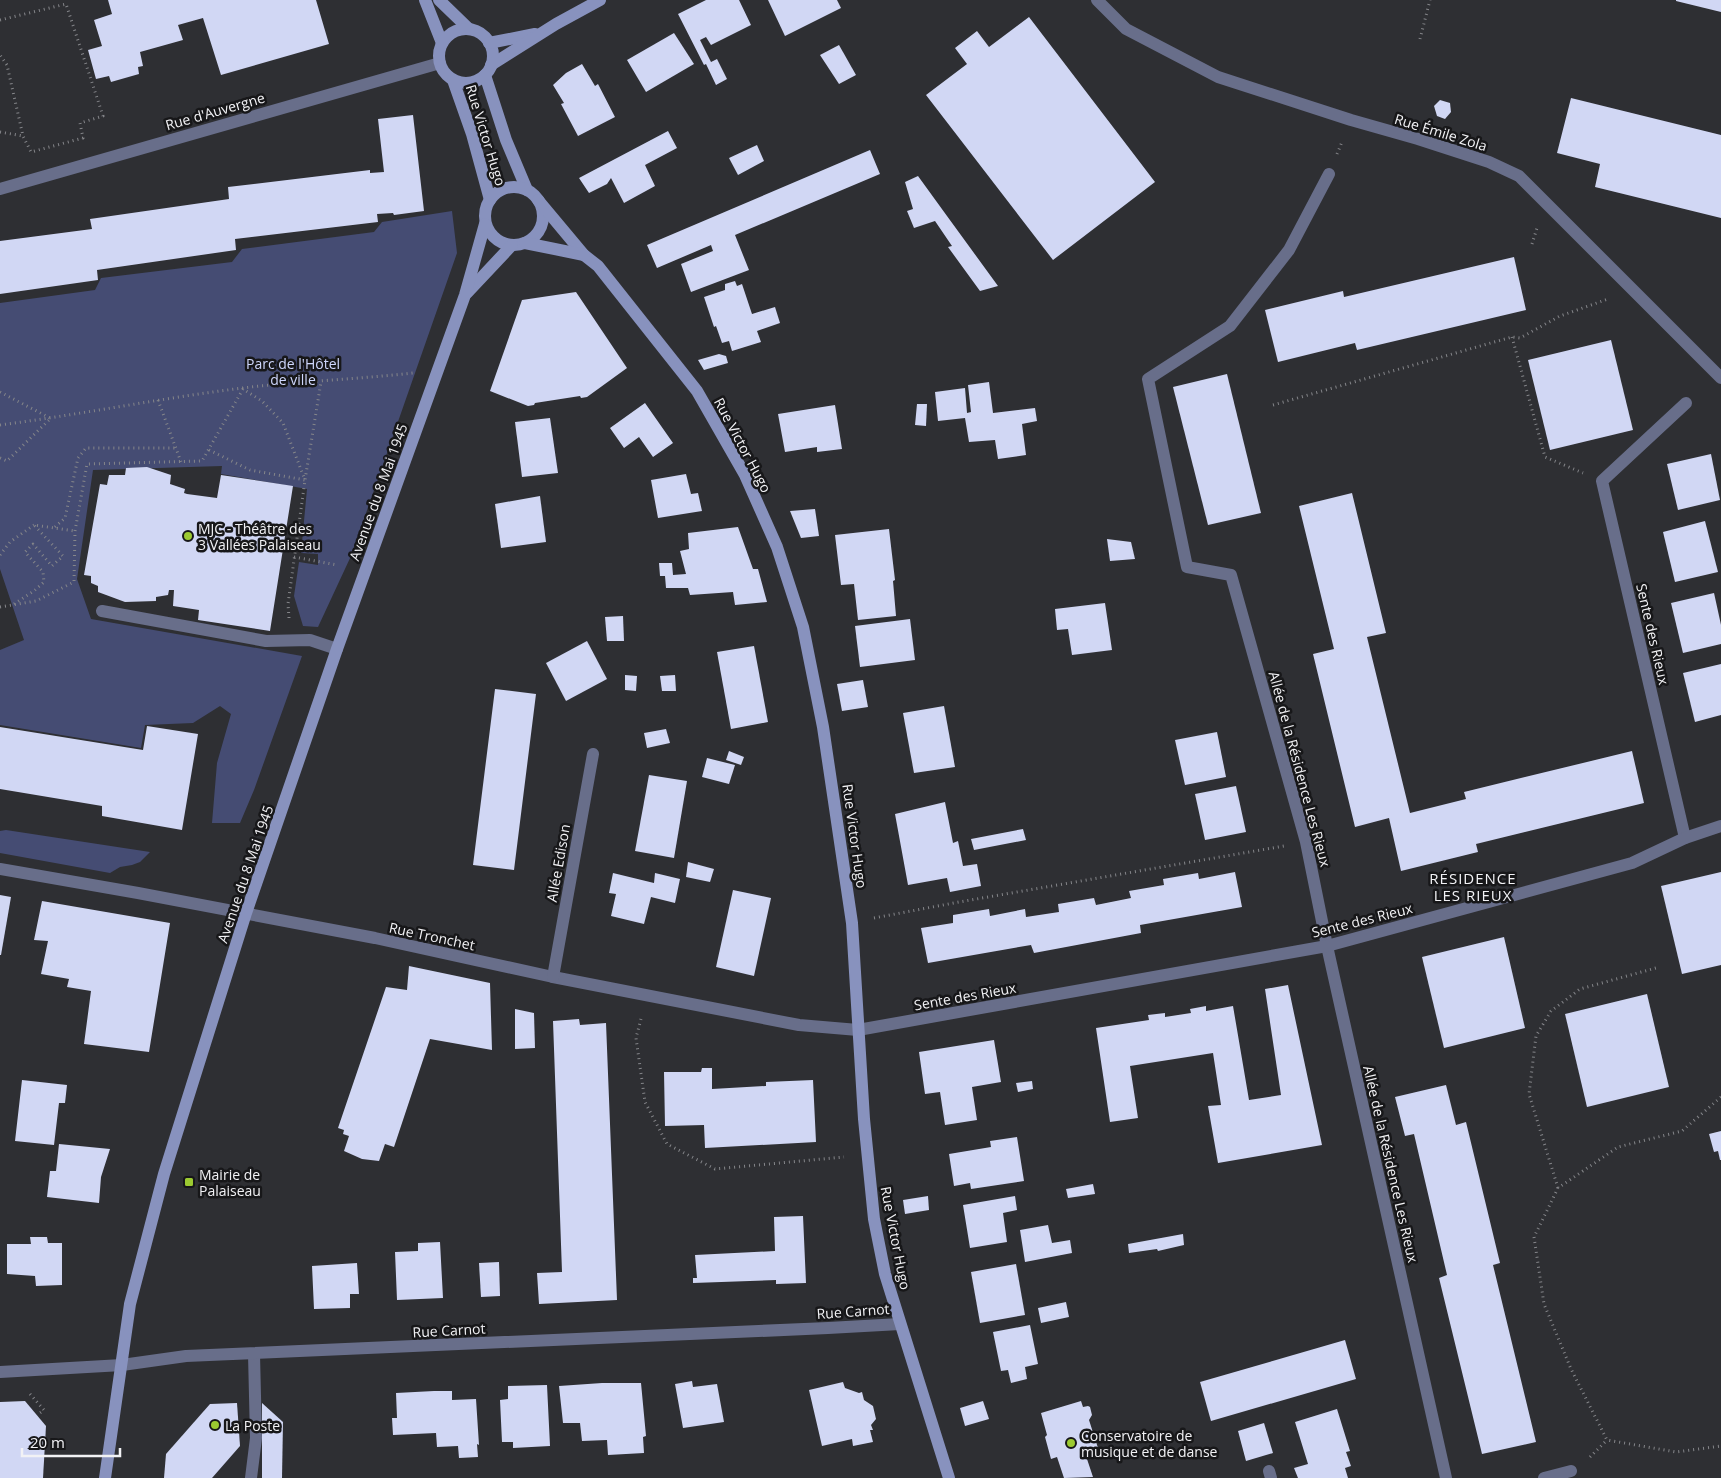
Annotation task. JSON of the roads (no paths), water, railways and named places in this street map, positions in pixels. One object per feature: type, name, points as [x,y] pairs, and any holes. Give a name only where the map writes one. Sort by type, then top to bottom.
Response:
[{"type":"main road","points":[[425,0],[442,43]]},
{"type":"main road","points":[[439,0],[469,29],[481,34],[489,43],[492,50],[488,70]]},
{"type":"main road","points":[[469,29],[458,30],[448,35],[442,43],[439,53],[440,64],[444,73],[453,80],[464,83],[475,81],[542,33],[600,0]]},
{"type":"main road","points":[[489,43],[542,33]]},
{"type":"main road","name":"Rue Victor Hugo","points":[[488,70],[506,140],[527,190]]},
{"type":"main road","name":"Rue Victor Hugo","points":[[453,80],[472,134],[490,200]]},
{"type":"main road","points":[[525,243],[534,237],[540,229],[543,220],[542,210],[538,200],[527,190],[510,187],[495,194],[486,207],[485,224],[495,239],[512,245],[525,243],[584,255]]},
{"type":"main road","name":"Rue Victor Hugo","points":[[538,200],[584,255],[598,266],[697,392],[745,475],[777,547],[803,626],[823,727],[852,923],[865,1128],[874,1219],[885,1274],[949,1478]]},
{"type":"main road","name":"Avenue du 8 Mai 1945","points":[[106,1478],[130,1304],[164,1174],[246,913],[337,649],[465,294],[485,224]]},
{"type":"main road","name":"Avenue du 8 Mai 1945","points":[[465,294],[512,245]]},
{"type":"street","name":"Rue Émile Zola","points":[[1097,0],[1126,29],[1218,76],[1351,120],[1471,156],[1519,176],[1721,378]]},
{"type":"street","name":"Rue d'Auvergne","points":[[0,189],[440,64]]},
{"type":"street","name":"Allée de la Résidence Les Rieux","points":[[1329,174],[1289,250],[1230,326],[1148,379],[1187,567],[1231,575],[1306,842],[1327,946],[1446,1478]]},
{"type":"street","name":"Sente des Rieux","points":[[858,1030],[1327,946],[1632,863],[1684,838],[1602,481],[1686,403]]},
{"type":"street","points":[[102,612],[266,641],[310,640],[337,649]]},
{"type":"street","name":"Allée Edison","points":[[553,978],[593,754]]},
{"type":"street","points":[[1684,838],[1721,826]]},
{"type":"street","name":"Rue Tronchet","points":[[0,869],[375,938],[553,978],[799,1025],[858,1030]]},
{"type":"street","name":"Rue Carnot","points":[[0,1372],[122,1365],[186,1356],[900,1324]]},
{"type":"street","points":[[250,1478],[256,1438],[254,1354]]},
{"type":"street","points":[[1544,1478],[1571,1471]]},
{"type":"place","name":"MJC - Théâtre des 3 Vallées Palaiseau","points":[[188,536]]},
{"type":"place","name":"Mairie de Palaiseau","points":[[189,1182]]},
{"type":"place","name":"La Poste","points":[[215,1425]]},
{"type":"place","name":"Conservatoire de musique et de danse","points":[[1071,1443]]},
{"type":"district","name":"RÉSIDENCE LES RIEUX","points":[[1473,886]]},
{"type":"park label","name":"Parc de l'Hôtel de ville","points":[[293,372]]}]
